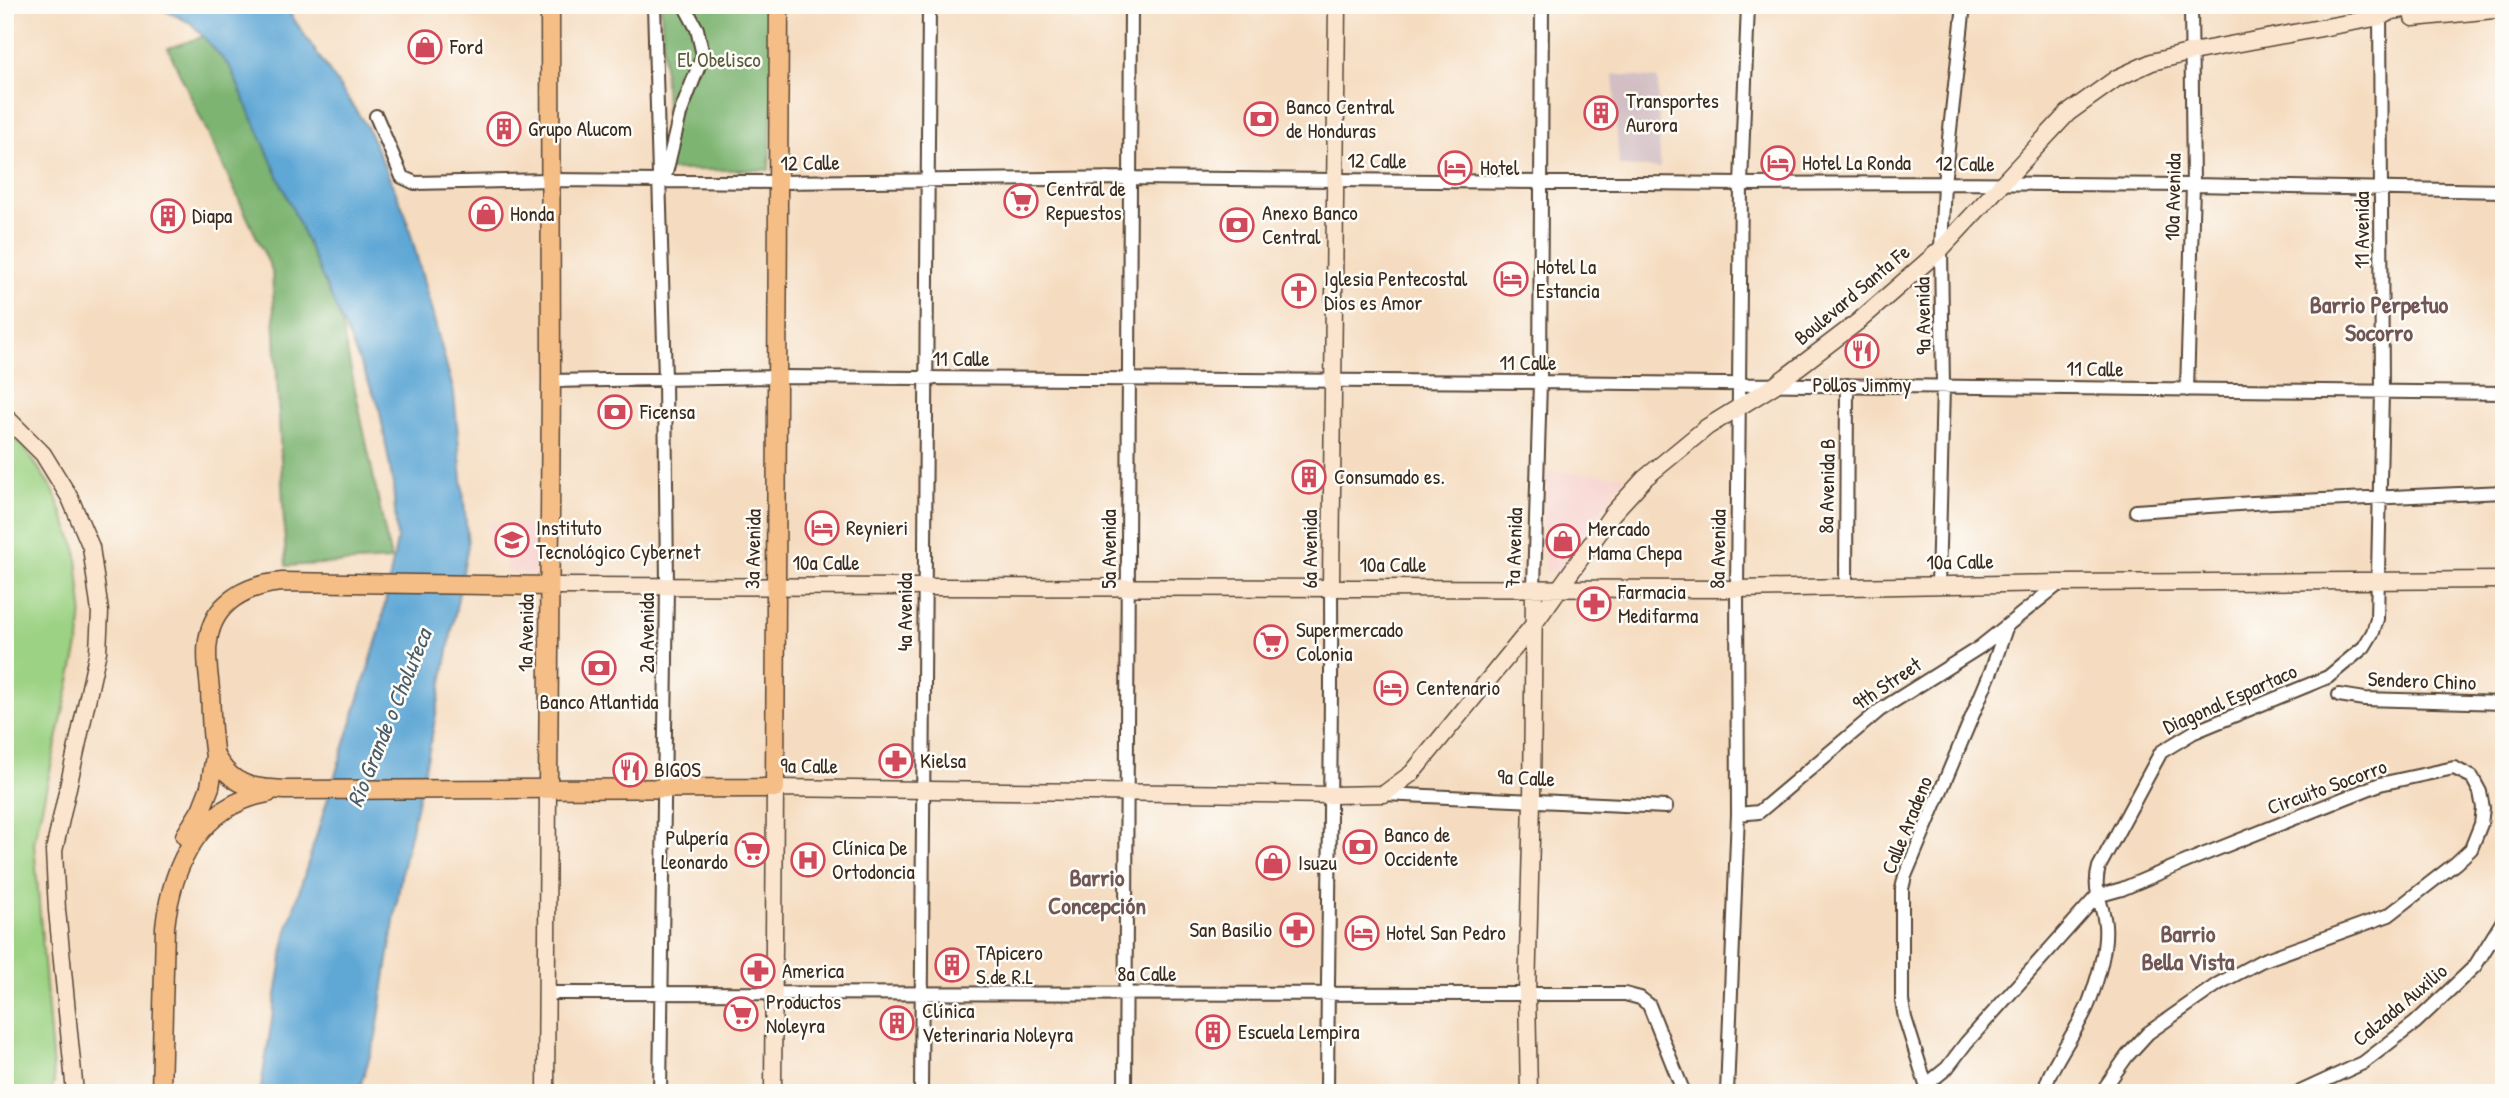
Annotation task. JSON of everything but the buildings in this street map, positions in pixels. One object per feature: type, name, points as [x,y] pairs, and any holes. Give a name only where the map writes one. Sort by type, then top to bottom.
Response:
[{"type":"main road","name":"1a Avenida","points":[[546,1093],[551,381],[550,5]]},
{"type":"main road","name":"3a Avenida","points":[[773,1093],[779,5]]},
{"type":"main road","name":"6a Avenida","points":[[1331,587],[1337,5]]},
{"type":"main road","points":[[2380,11],[2431,5]]},
{"type":"main road","name":"Boulevard Santa Fe","points":[[1384,794],[1412,773],[1534,624],[1613,513],[1645,478],[1707,427],[1775,384],[1859,321],[1941,249],[2068,113],[2091,95],[2140,67],[2192,52],[2380,11],[2393,20],[2504,9]]},
{"type":"main road","points":[[5,416],[43,454],[70,498],[91,547],[100,612],[98,651],[54,850],[71,1090]]},
{"type":"main road","name":"10a Calle","points":[[150,1093],[159,901],[166,874],[201,810],[210,787],[215,756],[207,645],[209,633],[216,617],[228,603],[244,590],[261,584],[1737,589],[1938,584],[2504,579]]},
{"type":"main road","name":"7a Avenida","points":[[1529,1093],[1527,994],[1534,588]]},
{"type":"main road","points":[[215,756],[223,769],[234,779],[249,786],[292,789]]},
{"type":"main road","name":"9a Calle","points":[[292,789],[775,788],[1332,795]]},
{"type":"main road","points":[[160,1093],[165,927],[175,878],[194,838],[211,820],[229,807],[254,796],[292,789]]},
{"type":"main road","points":[[1332,795],[1384,794]]},
{"type":"street","name":"2a Avenida","points":[[654,5],[662,181],[667,586],[660,1093]]},
{"type":"street","points":[[662,181],[680,114],[703,55],[696,29],[684,5]]},
{"type":"street","name":"4a Avenida","points":[[921,1093],[929,5]]},
{"type":"street","name":"5a Avenida","points":[[1125,1093],[1132,5]]},
{"type":"street","name":"7a Avenida","points":[[1534,588],[1540,382],[1542,5]]},
{"type":"street","name":"8a Avenida","points":[[1727,1093],[1738,814],[1741,184],[1748,5]]},
{"type":"street","name":"9a Avenida","points":[[1938,584],[1943,386],[1941,249],[1944,183],[1964,5]]},
{"type":"street","name":"10a Avenida","points":[[2187,390],[2193,185],[2191,5]]},
{"type":"street","name":"11 Avenida","points":[[2378,581],[2382,392],[2380,11]]},
{"type":"street","name":"12 Calle","points":[[376,116],[402,177],[415,183],[1130,178],[1541,183],[2193,185],[2381,191],[2504,191]]},
{"type":"street","name":"11 Calle","points":[[551,381],[778,377],[1540,382],[1740,386],[1775,384],[2504,393]]},
{"type":"street","name":"8a Avenida B","points":[[1846,587],[1847,385]]},
{"type":"street","points":[[2136,511],[2504,492]]},
{"type":"street","name":"Diagonal Espartaco","points":[[2097,896],[2095,881],[2099,867],[2161,752],[2194,732],[2328,677],[2352,659],[2364,647],[2373,632],[2377,619],[2378,581]]},
{"type":"street","name":"9th Street","points":[[1738,814],[1759,812],[1880,710],[2006,628],[2060,583]]},
{"type":"street","name":"6a Avenida","points":[[1326,1093],[1332,795],[1331,587]]},
{"type":"street","name":"Calle Aradeno","points":[[1926,1089],[1902,1001],[1903,882],[1913,851],[1992,669],[2006,628]]},
{"type":"street","name":"Sendero Chino","points":[[2339,695],[2364,699],[2504,703]]},
{"type":"street","name":"Circuito Socorro","points":[[2097,896],[2122,889],[2380,784],[2454,768],[2472,777],[2480,792],[2483,808],[2481,824],[2471,849],[2456,863],[2389,915],[2262,961],[2218,984],[2148,1033],[2127,1056],[2101,1093]]},
{"type":"street","name":"9a Calle","points":[[1384,794],[1666,807]]},
{"type":"street","points":[[1926,1089],[2097,896]]},
{"type":"street","points":[[2045,1093],[2046,1079],[2078,1028],[2095,983],[2105,928],[2097,896]]},
{"type":"street","name":"Calzada Auxilio","points":[[2298,1093],[2363,1063],[2415,1023],[2474,966],[2504,919]]},
{"type":"street","name":"8a Calle","points":[[548,993],[1625,994],[1640,998],[1649,1005],[1684,1093]]},
{"type":"shaded area","points":[[1613,74],[1658,79],[1660,168],[1619,166]]},
{"type":"shaded area","name":"Mercado Mama Chepa","points":[[1547,471],[1624,476],[1561,572],[1545,572],[1544,511]]},
{"type":"shaded area","name":"Instituto Tecnológico Cybernet","points":[[489,523],[535,524],[535,574],[506,572],[505,558],[488,555]]},
{"type":"green space","name":"El Obelisco","points":[[661,5],[777,5],[769,170],[669,170]]},
{"type":"green space","points":[[218,32],[328,261],[391,560],[286,566],[272,270],[168,48]]},
{"type":"green space","points":[[5,430],[24,447],[53,490],[76,549],[82,609],[79,641],[34,843],[54,1082],[50,1093],[5,1093]]},
{"type":"water","name":"Río Grande o Choluteca","points":[[154,5],[291,5],[291,15],[367,127],[405,213],[454,393],[468,545],[430,746],[402,870],[376,1037],[358,1093],[260,1093],[286,934],[380,630],[397,540],[393,484],[379,406],[230,67],[191,23]]},
{"type":"place","name":"Ford","points":[[425,47]]},
{"type":"place","name":"Transportes Aurora","points":[[1601,113]]},
{"type":"place","name":"Banco Central de Honduras","points":[[1261,119]]},
{"type":"place","name":"Grupo Alucom","points":[[504,129]]},
{"type":"place","name":"Hotel La Ronda","points":[[1778,163]]},
{"type":"place","name":"Hotel","points":[[1455,168]]},
{"type":"place","name":"Central de Repuestos","points":[[1021,201]]},
{"type":"place","name":"Honda","points":[[486,214]]},
{"type":"place","name":"Diapa","points":[[168,216]]},
{"type":"place","name":"Anexo Banco Central","points":[[1237,225]]},
{"type":"place","name":"Hotel La Estancia","points":[[1511,279]]},
{"type":"place","name":"Iglesia Pentecostal Dios es Amor","points":[[1299,291]]},
{"type":"place","name":"Pollos Jimmy","points":[[1862,351]]},
{"type":"place","name":"Ficensa","points":[[615,412]]},
{"type":"place","name":"Consumado es.","points":[[1309,477]]},
{"type":"place","name":"Reynieri","points":[[822,528]]},
{"type":"place","name":"Instituto Tecnológico Cybernet","points":[[512,540]]},
{"type":"place","name":"Mercado Mama Chepa","points":[[1563,541]]},
{"type":"place","name":"Farmacia Medifarma","points":[[1594,604]]},
{"type":"place","name":"Supermercado Colonia","points":[[1271,642]]},
{"type":"place","name":"Banco Atlantida","points":[[599,668]]},
{"type":"place","name":"Centenario","points":[[1391,688]]},
{"type":"place","name":"Kielsa","points":[[896,761]]},
{"type":"place","name":"BIGOS","points":[[630,770]]},
{"type":"place","name":"Banco de Occidente","points":[[1360,847]]},
{"type":"place","name":"Pulpería Leonardo","points":[[752,850]]},
{"type":"place","name":"Clínica De Ortodoncia","points":[[808,860]]},
{"type":"place","name":"Isuzu","points":[[1273,863]]},
{"type":"place","name":"San Basilio","points":[[1297,930]]},
{"type":"place","name":"Hotel San Pedro","points":[[1362,933]]},
{"type":"place","name":"TApicero S.de R.L","points":[[952,965]]},
{"type":"place","name":"America","points":[[758,971]]},
{"type":"place","name":"Productos Noleyra","points":[[741,1014]]},
{"type":"place","name":"Clínica Veterinaria Noleyra","points":[[897,1023]]},
{"type":"place","name":"Escuela Lempira","points":[[1213,1032]]},
{"type":"district","name":"Barrio Perpetuo Socorro","points":[[2379,319]]},
{"type":"district","name":"Barrio Concepción","points":[[1097,892]]},
{"type":"district","name":"Barrio Bella Vista","points":[[2188,948]]}]
